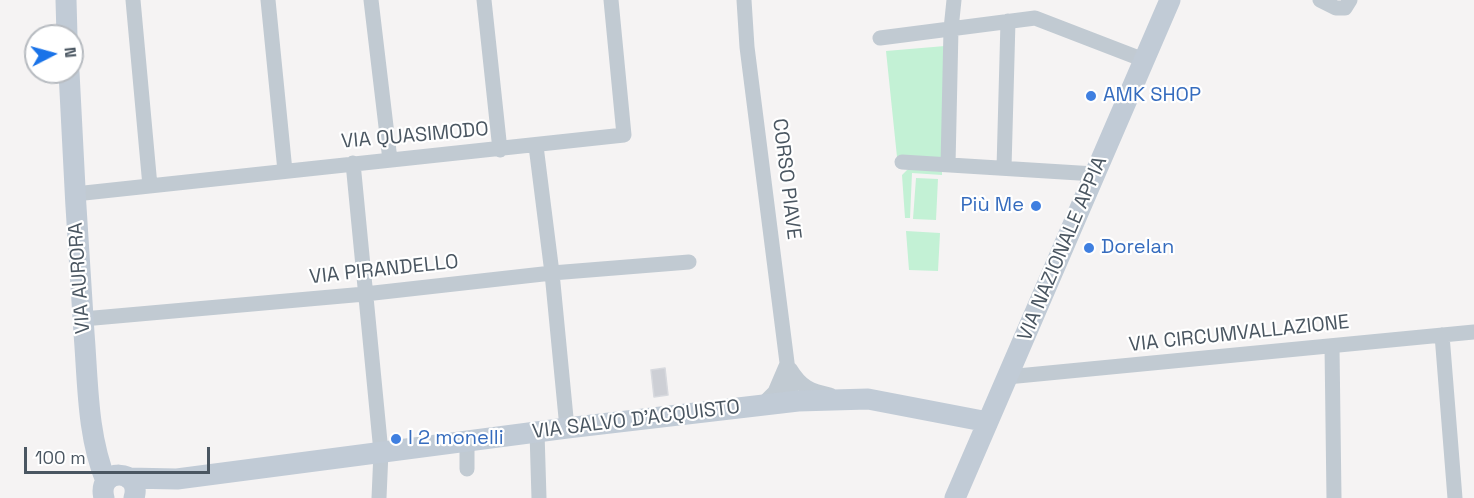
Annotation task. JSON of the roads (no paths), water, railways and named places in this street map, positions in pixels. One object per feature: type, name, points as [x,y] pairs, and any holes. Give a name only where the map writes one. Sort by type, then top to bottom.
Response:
[{"type":"street","points":[[66,0],[67,24]]},
{"type":"street","points":[[133,0],[150,186]]},
{"type":"street","points":[[268,0],[285,171]]},
{"type":"street","points":[[371,0],[390,160]]},
{"type":"street","points":[[484,0],[500,150]]},
{"type":"street","name":"VIA QUASIMODO","points":[[75,194],[624,135],[611,0]]},
{"type":"street","name":"CORSO PIAVE","points":[[744,0],[747,47],[792,402]]},
{"type":"street","points":[[948,165],[951,29],[954,0]]},
{"type":"street","name":"VIA NAZIONALE APPIA","points":[[955,498],[1170,0]]},
{"type":"street","points":[[1320,0],[1341,9],[1345,8],[1350,0]]},
{"type":"street","points":[[880,38],[1035,18],[1144,60]]},
{"type":"street","points":[[1004,168],[1008,21]]},
{"type":"street","name":"VIA AURORA","points":[[70,84],[90,415],[97,460],[105,490]]},
{"type":"street","points":[[536,146],[552,273],[567,428]]},
{"type":"street","points":[[902,162],[1095,174]]},
{"type":"street","points":[[353,163],[381,452],[379,498]]},
{"type":"street","name":"VIA PIRANDELLO","points":[[83,319],[365,294],[552,273],[689,262]]},
{"type":"street","name":"VIA CIRCUMVALLAZIONE","points":[[1007,377],[1474,332]]},
{"type":"street","points":[[1442,335],[1455,498]]},
{"type":"street","points":[[1332,346],[1334,498]]},
{"type":"street","points":[[762,405],[775,392],[788,364]]},
{"type":"street","name":"CORSO PIAVE","points":[[788,364],[798,381],[807,389],[851,399]]},
{"type":"street","name":"VIA SALVO D'ACQUISTO","points":[[141,493],[177,479],[567,428],[792,402],[868,399],[988,422]]},
{"type":"street","points":[[537,432],[538,498]]},
{"type":"street","points":[[467,441],[467,469]]},
{"type":"street","name":"VIA SALVO D'ACQUISTO","points":[[105,490],[110,478],[119,475],[141,493]]},
{"type":"street","name":"VIA SALVO D'ACQUISTO","points":[[141,493],[177,479]]},
{"type":"place","name":"AMK SHOP","points":[[1091,96]]},
{"type":"place","name":"Più Me","points":[[1036,206]]},
{"type":"place","name":"Dorelan","points":[[1089,248]]},
{"type":"place","name":"I 2 monelli","points":[[396,439]]}]
